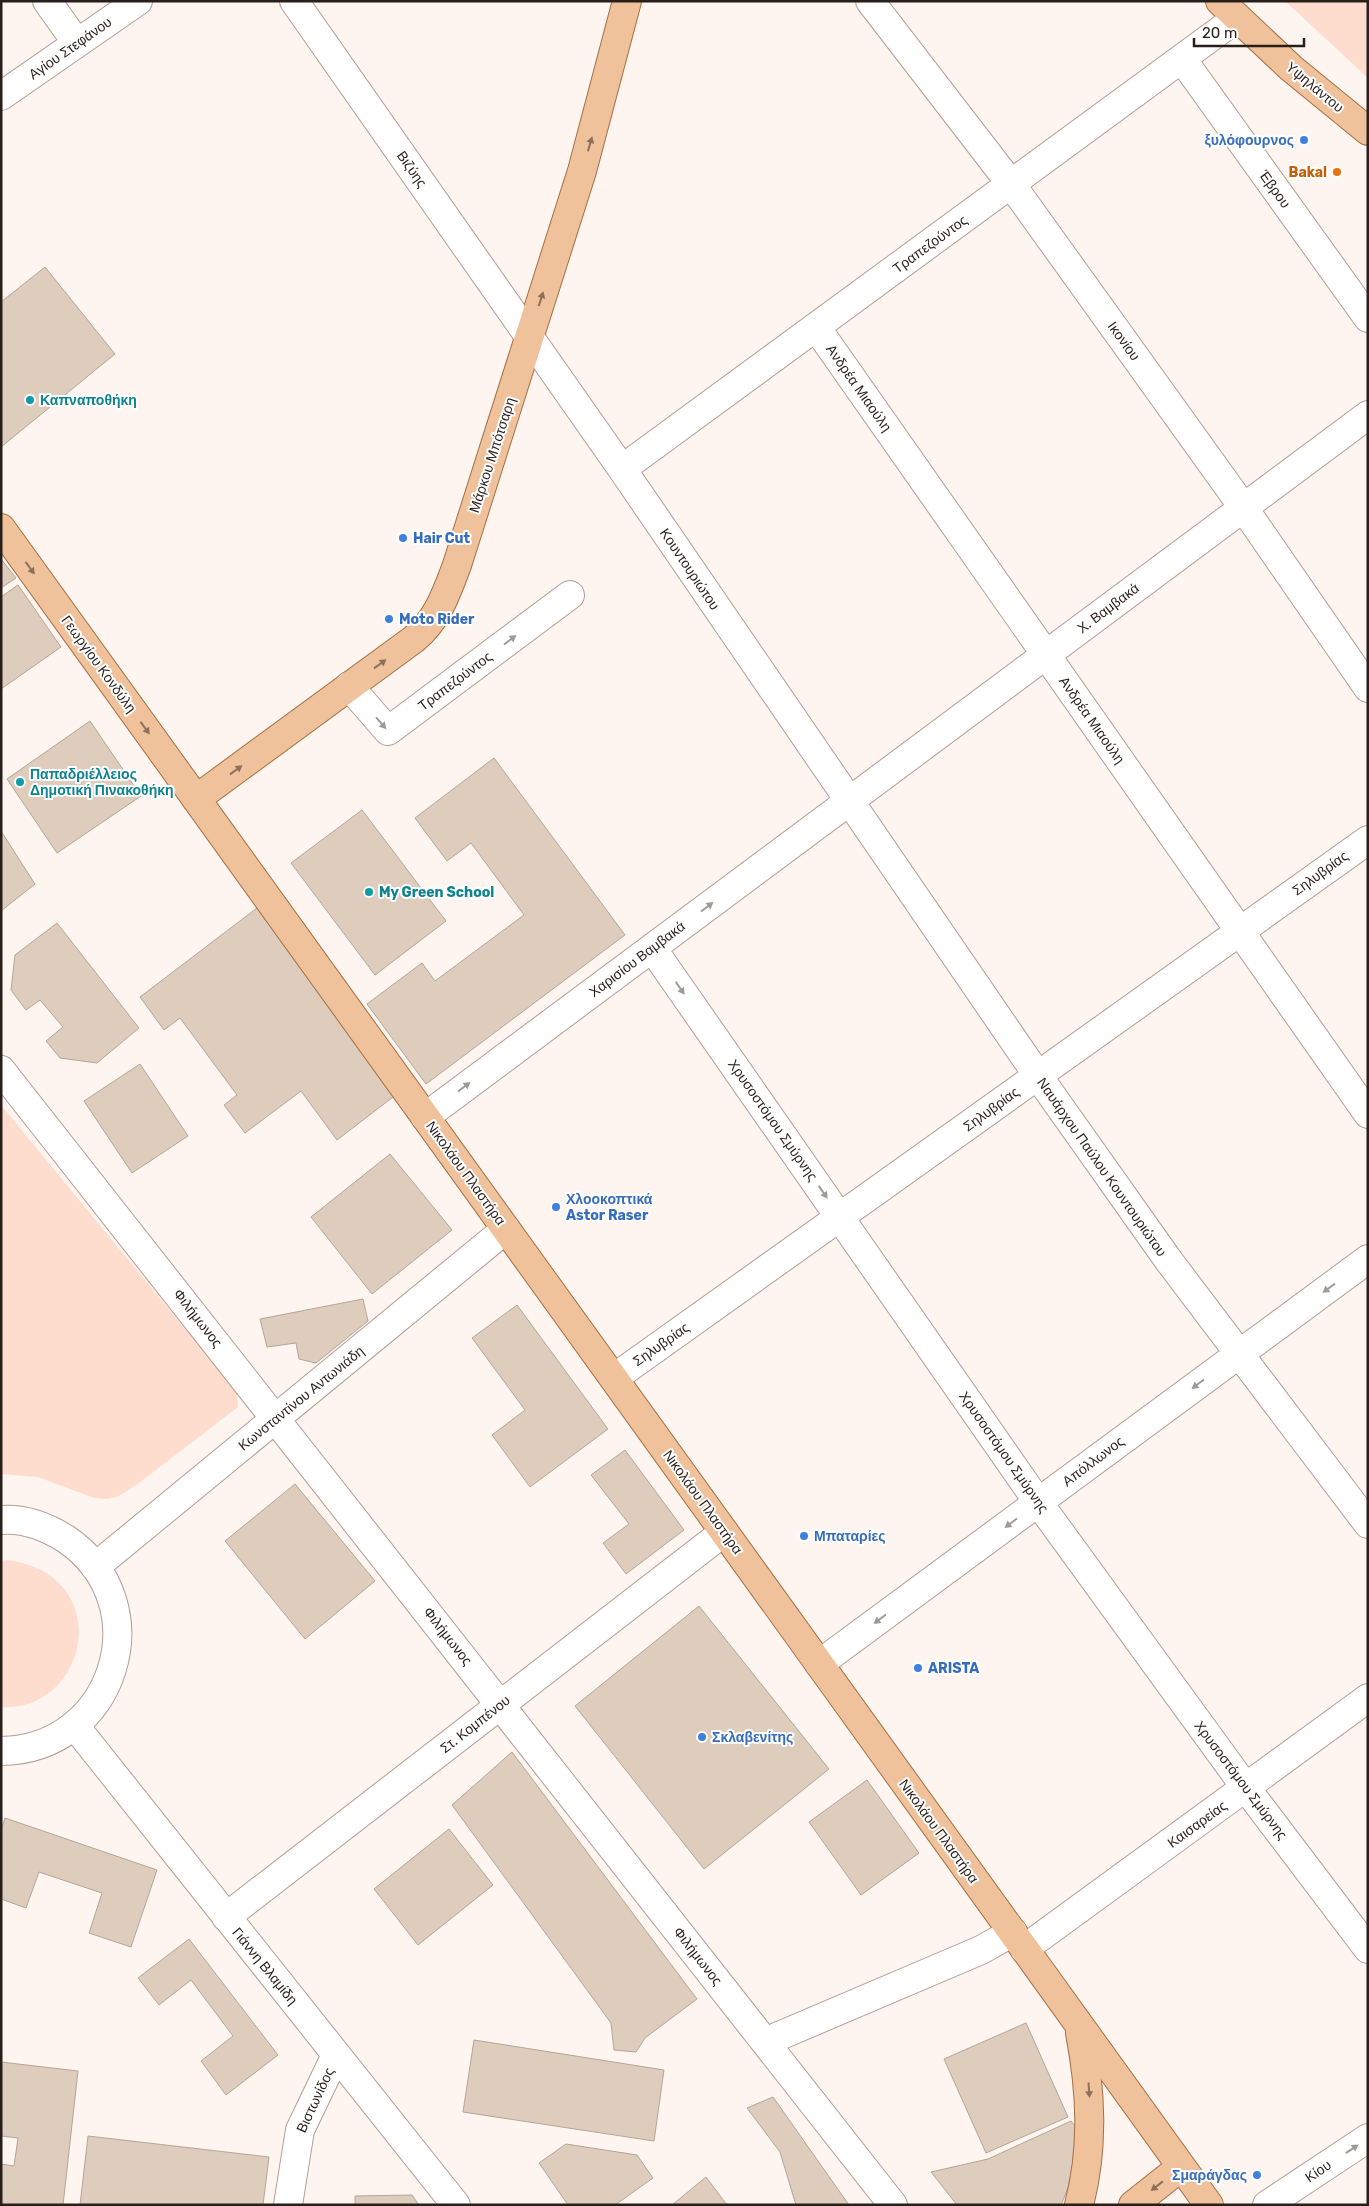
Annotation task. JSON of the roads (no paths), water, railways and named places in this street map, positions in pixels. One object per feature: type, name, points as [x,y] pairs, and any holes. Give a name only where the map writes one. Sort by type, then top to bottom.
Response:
[{"type":"main road","name":"Μάρκου Μπότσαρη","points":[[196,799],[414,639],[429,625],[440,610],[457,565],[594,130],[627,1]]},
{"type":"main road","name":"Υψηλάντου","points":[[1229,10],[1291,68],[1368,131]]},
{"type":"main road","name":"Γεωργίου Κονδύλη","points":[[1,528],[196,799]]},
{"type":"main road","name":"Νικολάου Πλαστήρα","points":[[196,799],[1209,2205]]},
{"type":"main road","points":[[1078,2024],[1087,2072],[1090,2116],[1087,2175],[1079,2205]]},
{"type":"main road","points":[[1133,2205],[1181,2167]]},
{"type":"street","points":[[47,1],[77,43]]},
{"type":"street","name":"Αγίου Στεφάνου","points":[[1,96],[138,1]]},
{"type":"street","name":"Βιζύης","points":[[294,1],[529,337]]},
{"type":"street","name":"Ικονίου","points":[[870,1],[1011,184],[1243,507],[1368,688]]},
{"type":"street","name":"Τραπεζούντος","points":[[622,469],[1182,59],[1229,10]]},
{"type":"street","name":"Έβρου","points":[[1182,59],[1368,318]]},
{"type":"street","name":"Ανδρέα Μιαούλη","points":[[816,327],[1368,1114]]},
{"type":"street","name":"Κουντουριώτου","points":[[529,337],[622,469],[848,802]]},
{"type":"street","name":"Χ. Βαμβακά","points":[[848,802],[1368,415]]},
{"type":"street","name":"Τραπεζούντος","points":[[349,686],[388,731],[570,595]]},
{"type":"street","name":"Χαρισίου Βαμβακά","points":[[425,1116],[848,802]]},
{"type":"street","name":"Ναυάρχου Παύλου Κουντουριώτου","points":[[848,802],[1169,1261],[1368,1524]]},
{"type":"street","name":"Σηλυβρίας","points":[[614,1378],[1368,840]]},
{"type":"street","name":"Χρυσοστόμου Σμύρνης","points":[[652,948],[1038,1502],[1246,1788],[1368,1948]]},
{"type":"street","name":"Φιλήμωνος","points":[[1,1070],[502,1704],[893,2205]]},
{"type":"street","name":"Κωνσταντίνου Αντωνιάδη","points":[[95,1567],[506,1229]]},
{"type":"street","name":"Απόλλωνος","points":[[819,1664],[1368,1259]]},
{"type":"street","points":[[1,1520],[31,1523],[55,1532],[77,1547],[95,1567],[106,1585],[114,1606],[117,1628],[117,1650],[112,1672],[103,1692],[91,1710],[75,1726],[49,1742],[20,1751],[1,1751]]},
{"type":"street","name":"Στ. Κομπένου","points":[[226,1917],[724,1532]]},
{"type":"street","name":"Καισαρείας","points":[[765,2042],[981,1950],[1019,1941],[1246,1788],[1368,1698]]},
{"type":"street","name":"Γιάννη Βλαμίδη","points":[[75,1726],[456,2205]]},
{"type":"street","name":"Βιστωνίδος","points":[[288,2205],[300,2130],[336,2054]]},
{"type":"street","name":"Κίου","points":[[1267,2205],[1368,2138]]},
{"type":"place","name":"ξυλόφουρνος","points":[[1304,140]]},
{"type":"place","name":"Bakal","points":[[1337,172]]},
{"type":"place","name":"Καπναποθήκη","points":[[30,400]]},
{"type":"place","name":"Hair Cut","points":[[403,538]]},
{"type":"place","name":"Moto Rider","points":[[389,619]]},
{"type":"place","name":"Παπαδριέλλειος Δημοτική Πινακοθήκη","points":[[20,782]]},
{"type":"place","name":"My Green School","points":[[369,892]]},
{"type":"place","name":"Χλοοκοπτικά Astor Raser","points":[[556,1207]]},
{"type":"place","name":"Μπαταρίες","points":[[804,1536]]},
{"type":"place","name":"ARISTA","points":[[918,1668]]},
{"type":"place","name":"Σκλαβενίτης","points":[[702,1737]]},
{"type":"place","name":"Σμαράγδας","points":[[1257,2175]]}]
